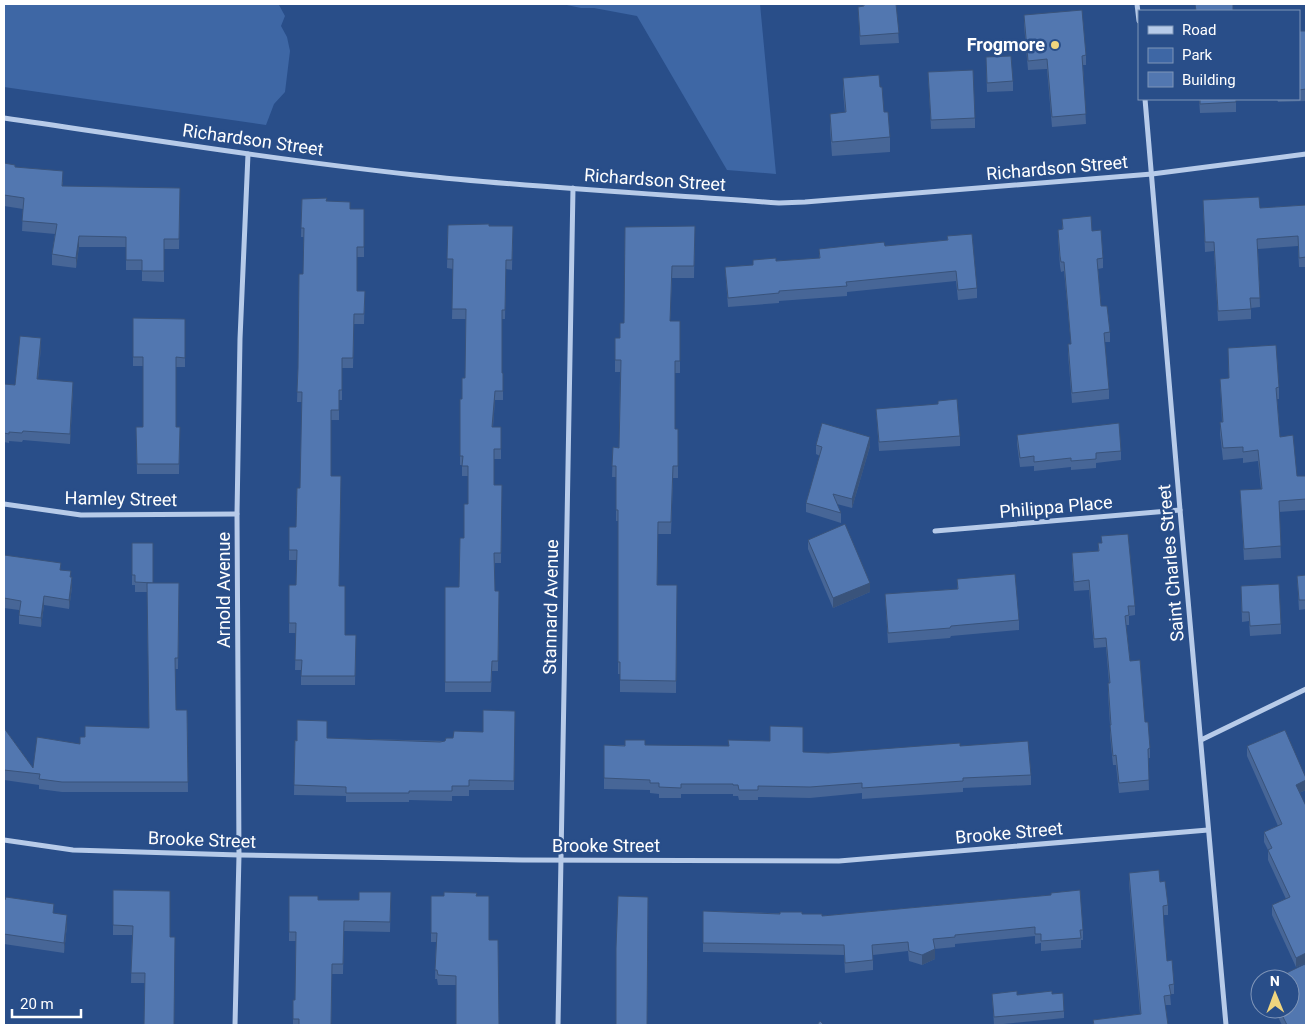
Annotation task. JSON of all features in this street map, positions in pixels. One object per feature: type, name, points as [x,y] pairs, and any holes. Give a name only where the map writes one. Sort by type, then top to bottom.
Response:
[{"type":"street","name":"Saint Charles Street","points":[[1146,100],[1226,1025]]},
{"type":"street","name":"Richardson Street","points":[[4,118],[248,154],[416,175],[779,203],[1152,174],[1306,154]]},
{"type":"street","name":"Arnold Avenue","points":[[235,1025],[239,855],[237,514],[240,339],[248,154]]},
{"type":"street","name":"Stannard Avenue","points":[[558,1025],[573,188]]},
{"type":"street","name":"Hamley Street","points":[[4,504],[81,515],[237,514]]},
{"type":"street","name":"Philippa Place","points":[[935,531],[1180,510]]},
{"type":"street","points":[[1201,740],[1306,689]]},
{"type":"street","name":"Brooke Street","points":[[4,840],[73,850],[239,855],[560,860],[838,861],[1208,830]]},
{"type":"green space","points":[[4,4],[279,5],[285,16],[281,26],[287,37],[290,51],[285,92],[274,104],[266,125],[4,87]]},
{"type":"green space","points":[[562,4],[760,4],[776,174],[727,170],[637,16]]},
{"type":"building","points":[[864,4],[896,4],[899,33],[860,36],[858,7],[864,6]]},
{"type":"building","points":[[1195,4],[1233,4],[1233,10],[1196,10]]},
{"type":"building","points":[[1082,10],[1086,55],[1082,56],[1086,114],[1052,117],[1047,59],[1028,61],[1024,15]]},
{"type":"building","points":[[1300,31],[1306,31],[1306,89],[1300,90]]},
{"type":"building","points":[[1011,56],[1013,81],[987,83],[986,57]]},
{"type":"building","points":[[973,70],[975,118],[931,120],[928,72]]},
{"type":"building","points":[[879,75],[884,112],[888,112],[890,137],[832,142],[830,114],[846,112],[843,78]]},
{"type":"building","points":[[1200,100],[1236,100],[1236,102],[1200,104]]},
{"type":"building","points":[[4,163],[15,165],[15,167],[63,171],[62,186],[180,188],[179,239],[164,239],[164,271],[142,271],[142,260],[126,260],[126,237],[79,236],[76,258],[52,254],[57,224],[22,221],[24,198],[4,195]]},
{"type":"building","points":[[1259,197],[1260,208],[1306,205],[1306,257],[1299,258],[1298,236],[1257,239],[1260,298],[1250,298],[1251,309],[1218,311],[1214,242],[1205,242],[1203,200]]},
{"type":"building","points":[[327,198],[326,201],[350,202],[350,209],[364,209],[364,247],[357,247],[357,291],[365,291],[364,314],[354,314],[353,358],[342,358],[342,390],[339,390],[339,410],[331,410],[331,476],[341,476],[339,586],[345,586],[345,635],[356,635],[355,676],[301,676],[302,660],[295,660],[296,623],[289,623],[289,585],[296,585],[297,550],[289,550],[289,527],[296,527],[297,488],[300,488],[302,392],[297,392],[299,274],[303,274],[304,228],[301,228],[302,199]]},
{"type":"building","points":[[1091,216],[1092,231],[1101,230],[1103,258],[1097,259],[1101,306],[1107,306],[1110,332],[1104,333],[1109,389],[1072,393],[1068,344],[1071,344],[1064,262],[1061,262],[1058,230],[1063,229],[1062,219]]},
{"type":"building","points":[[489,224],[489,226],[513,226],[512,260],[506,260],[505,310],[502,310],[503,391],[495,391],[492,427],[501,427],[501,449],[494,449],[494,485],[502,485],[501,553],[494,553],[495,591],[499,591],[498,661],[492,661],[491,682],[445,682],[445,587],[459,587],[460,538],[464,538],[464,504],[468,504],[468,466],[462,466],[463,456],[460,456],[460,399],[462,399],[462,378],[465,378],[466,309],[452,309],[453,259],[447,259],[448,225]]},
{"type":"building","points":[[695,226],[694,266],[672,266],[670,321],[680,321],[680,361],[675,361],[675,429],[678,429],[678,466],[673,466],[671,522],[658,522],[657,585],[677,585],[676,681],[620,680],[620,662],[618,662],[618,510],[616,510],[616,466],[612,466],[613,447],[619,448],[621,360],[615,360],[615,338],[620,338],[620,323],[624,323],[625,227]]},
{"type":"building","points":[[972,234],[977,288],[958,290],[956,271],[846,282],[847,286],[779,291],[779,293],[728,298],[725,267],[753,265],[753,260],[776,258],[776,261],[820,258],[819,249],[884,242],[885,246],[948,240],[947,236]]},
{"type":"building","points":[[133,318],[185,319],[185,358],[176,357],[176,427],[180,427],[179,464],[137,464],[136,427],[143,427],[143,357],[133,357]]},
{"type":"building","points":[[20,336],[41,338],[37,379],[73,382],[70,434],[23,431],[22,433],[4,433],[4,384],[15,385]]},
{"type":"building","points":[[1276,345],[1279,387],[1276,388],[1280,437],[1293,435],[1297,476],[1306,476],[1306,499],[1279,501],[1281,546],[1244,549],[1240,490],[1262,489],[1258,450],[1243,452],[1243,447],[1223,448],[1220,422],[1223,422],[1220,379],[1229,378],[1228,348]]},
{"type":"building","points":[[957,399],[960,436],[879,442],[876,409],[938,404],[938,401]]},
{"type":"building","points":[[822,423],[870,437],[852,499],[833,494],[841,513],[806,503],[822,447],[816,445]]},
{"type":"building","points":[[1119,423],[1121,451],[1096,453],[1096,459],[1071,461],[1071,458],[1034,462],[1034,456],[1020,458],[1017,435]]},
{"type":"building","points":[[845,524],[870,583],[833,598],[808,540]]},
{"type":"building","points":[[1128,534],[1135,606],[1128,606],[1129,615],[1125,616],[1130,661],[1140,660],[1145,722],[1148,722],[1150,748],[1148,749],[1149,780],[1119,783],[1116,755],[1113,756],[1110,725],[1108,683],[1110,683],[1106,638],[1094,639],[1089,580],[1074,582],[1072,553],[1099,551],[1098,543],[1102,543],[1101,536]]},
{"type":"building","points":[[132,543],[153,543],[153,583],[135,582],[135,575],[132,575]]},
{"type":"building","points":[[4,555],[61,563],[60,570],[71,571],[69,600],[44,596],[41,618],[19,615],[21,601],[4,598]]},
{"type":"building","points":[[1015,574],[1019,620],[888,633],[885,594],[958,589],[957,579]]},
{"type":"building","points":[[1306,575],[1306,600],[1299,600],[1297,576]]},
{"type":"building","points":[[147,583],[179,583],[178,658],[175,658],[176,710],[187,710],[188,782],[62,782],[39,779],[40,774],[4,770],[4,728],[33,768],[37,737],[80,744],[80,737],[85,737],[85,726],[149,728]]},
{"type":"building","points":[[1279,584],[1281,624],[1250,626],[1249,612],[1242,612],[1241,586]]},
{"type":"building","points":[[483,710],[515,711],[514,781],[469,780],[469,786],[452,786],[452,791],[409,791],[409,793],[346,793],[346,787],[294,785],[297,720],[327,721],[327,738],[440,742],[445,741],[446,738],[453,738],[454,731],[483,732]]},
{"type":"building","points":[[770,726],[803,727],[803,752],[828,753],[960,743],[960,746],[1028,741],[1031,775],[963,778],[963,781],[862,788],[862,783],[810,787],[758,786],[758,790],[739,790],[738,785],[733,784],[681,784],[681,788],[659,787],[659,783],[650,783],[650,780],[604,778],[604,745],[625,746],[625,740],[645,740],[645,745],[729,746],[728,740],[770,741]]},
{"type":"building","points":[[1285,730],[1306,778],[1306,780],[1296,785],[1306,806],[1306,953],[1296,958],[1272,905],[1290,897],[1268,850],[1272,848],[1264,832],[1282,824],[1247,746]]},
{"type":"building","points":[[1159,870],[1160,882],[1165,881],[1168,905],[1163,906],[1167,961],[1172,960],[1174,984],[1169,985],[1171,995],[1164,996],[1168,1025],[1094,1025],[1093,1020],[1141,1014],[1129,873]]},
{"type":"building","points":[[113,890],[170,891],[170,937],[175,937],[174,1025],[144,1025],[145,973],[131,973],[133,926],[113,925]]},
{"type":"building","points":[[1080,890],[1083,930],[1080,930],[1081,938],[1041,941],[1041,934],[1035,934],[1035,927],[955,935],[955,937],[933,939],[935,949],[922,955],[909,951],[908,942],[872,945],[873,960],[845,963],[844,945],[703,943],[703,911],[780,914],[780,912],[802,912],[802,914],[822,914],[822,916],[1051,895],[1051,893]]},
{"type":"building","points":[[359,892],[391,892],[390,922],[344,921],[343,964],[332,964],[331,1025],[299,1025],[299,1019],[293,1019],[296,932],[289,932],[289,896],[318,896],[318,900],[359,900]]},
{"type":"building","points":[[444,892],[477,893],[476,896],[489,896],[489,940],[498,940],[499,1025],[456,1025],[456,976],[438,975],[437,970],[435,970],[437,933],[431,933],[431,896],[444,896]]},
{"type":"building","points":[[618,896],[648,897],[647,1025],[616,1025]]},
{"type":"building","points":[[6,897],[54,904],[53,913],[67,915],[64,943],[4,934],[4,899]]},
{"type":"building","points":[[1305,964],[1306,1025],[1287,1025],[1284,1019],[1300,1019],[1300,969],[1295,969]]},
{"type":"building","points":[[1017,991],[1017,995],[1052,991],[1052,994],[1063,993],[1064,1011],[994,1017],[992,994]]},
{"type":"place","name":"Frogmore","points":[[1055,45]]}]
